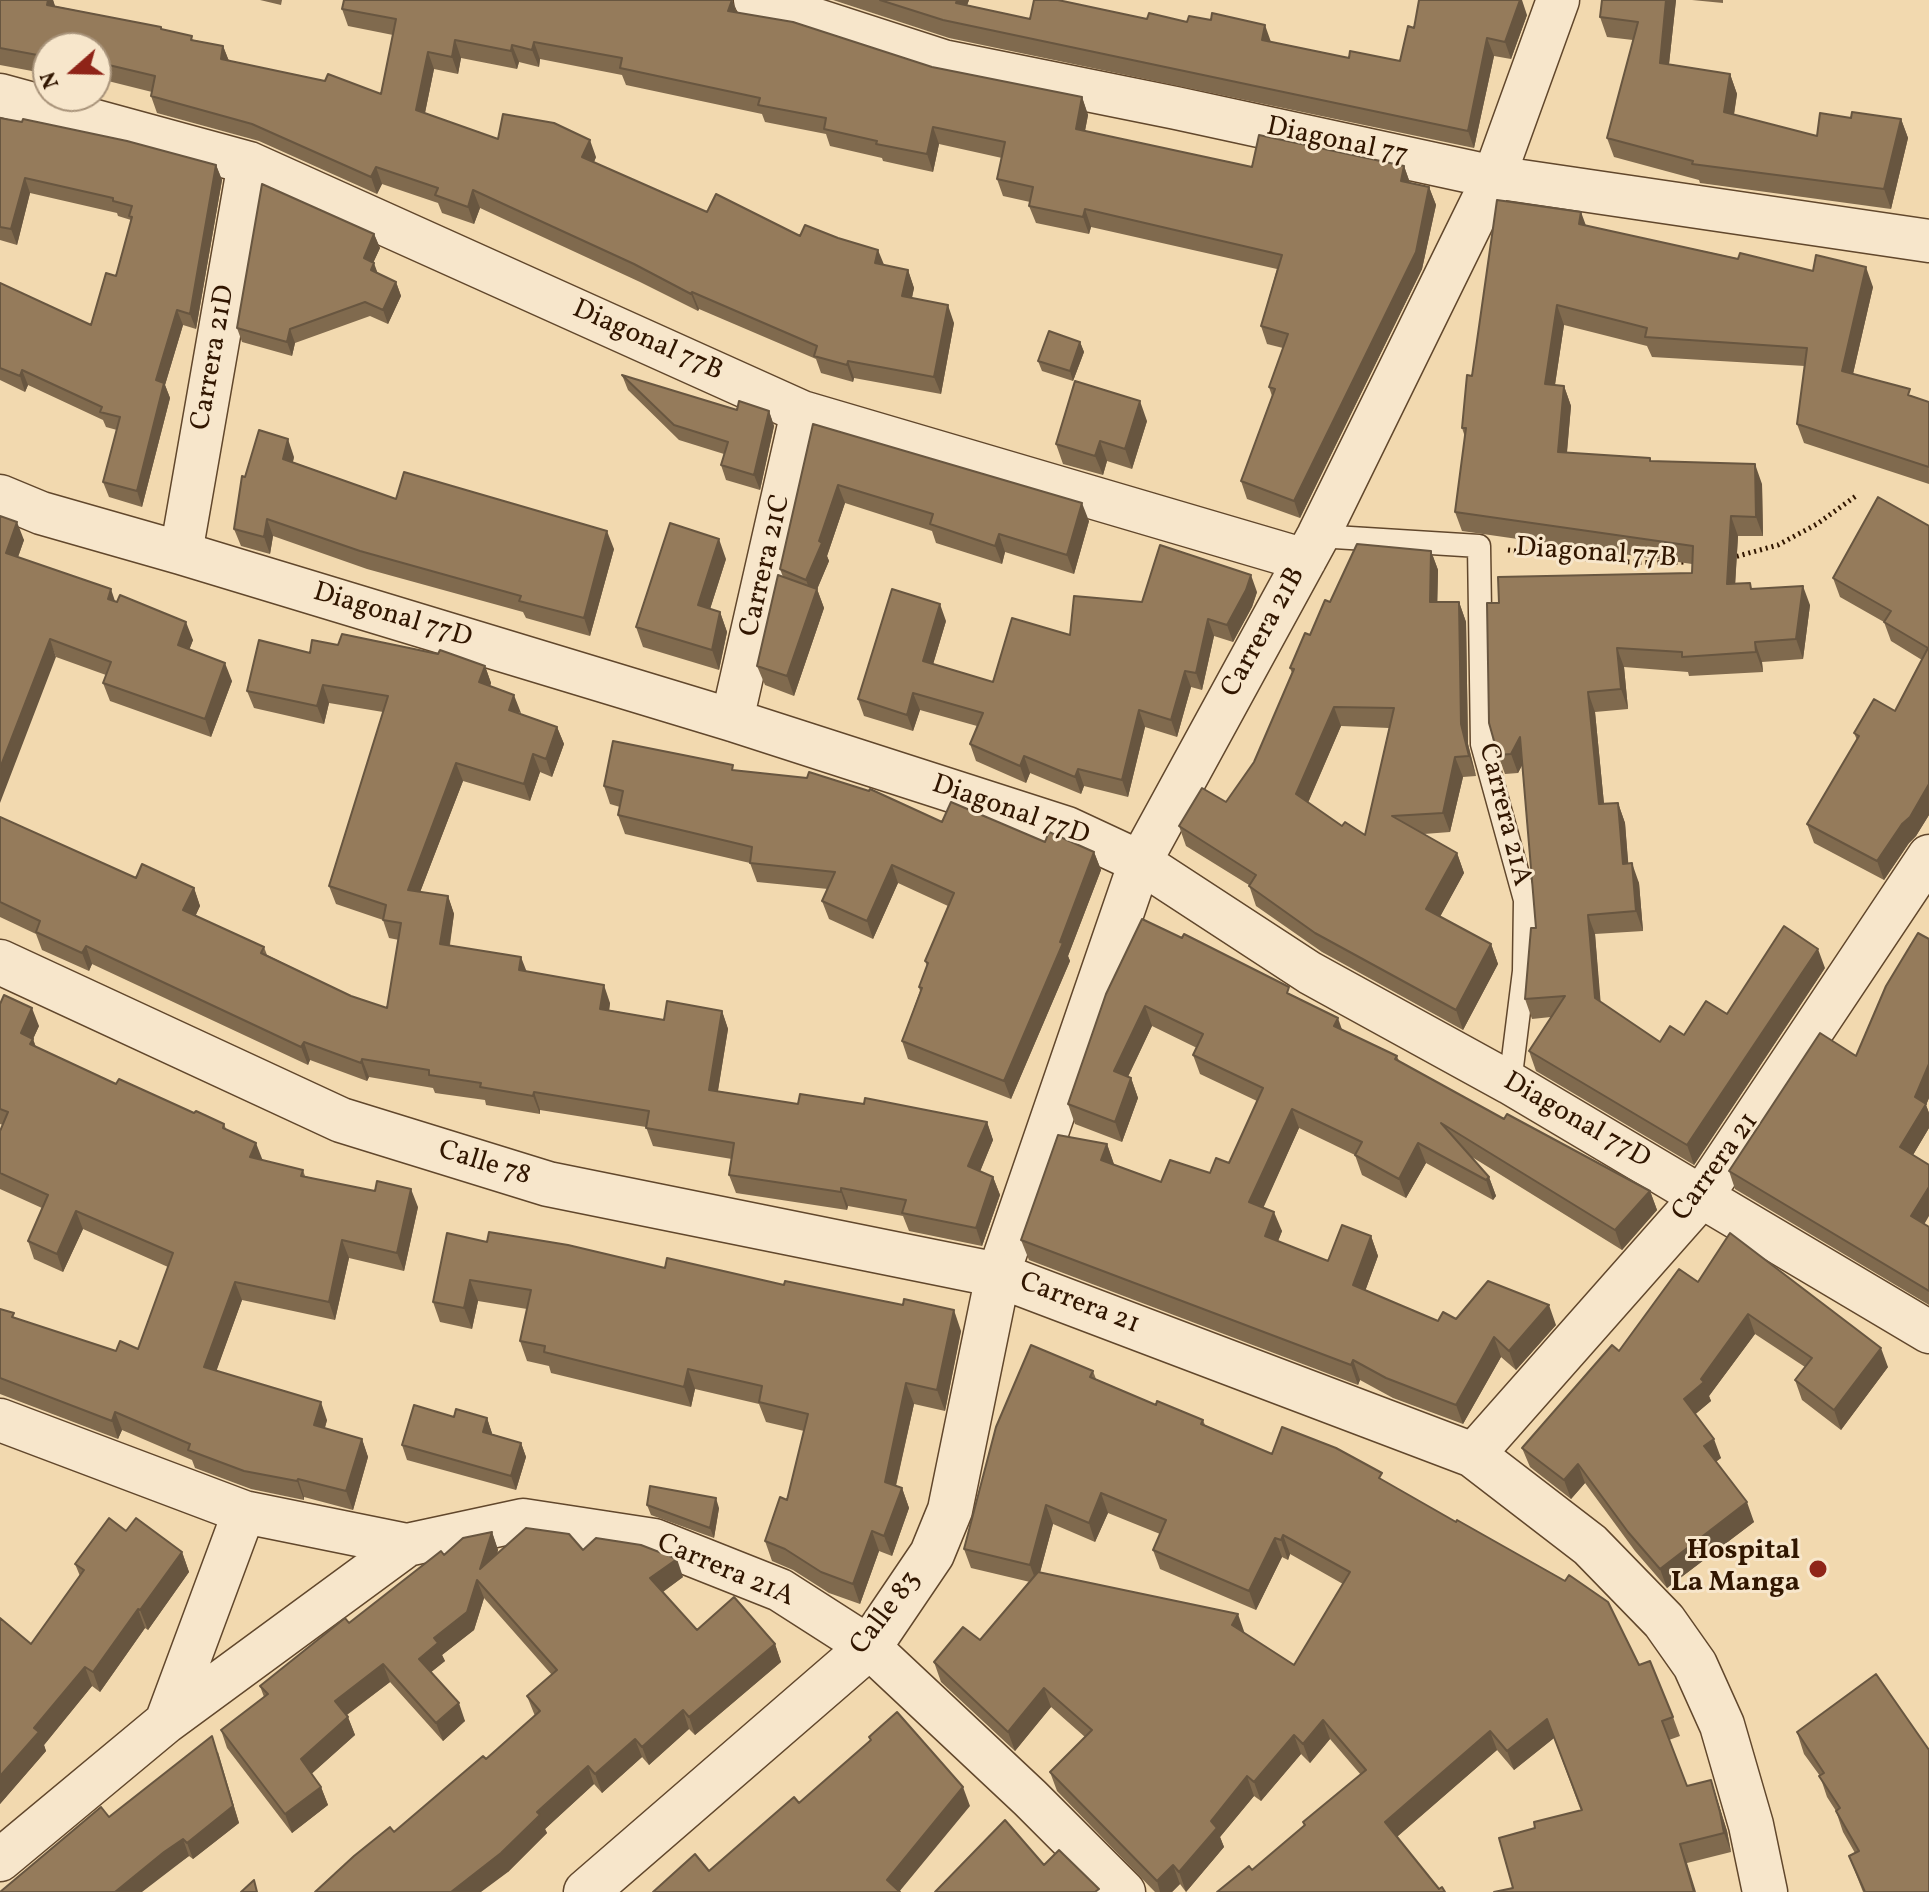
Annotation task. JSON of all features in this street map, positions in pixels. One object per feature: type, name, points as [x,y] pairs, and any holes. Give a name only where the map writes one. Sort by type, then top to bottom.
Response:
[{"type":"street","name":"Diagonal 77","points":[[755,0],[943,61],[1494,177],[1929,241]]},
{"type":"street","name":"Carrera 21B","points":[[998,1275],[1140,862],[1312,548],[1494,177],[1558,0]]},
{"type":"street","name":"Diagonal 77B","points":[[0,95],[249,163],[802,412],[1312,548]]},
{"type":"street","name":"Carrera 21D","points":[[181,553],[249,163]]},
{"type":"street","name":"Carrera 21C","points":[[732,720],[802,412]]},
{"type":"street","name":"Diagonal 77D","points":[[0,496],[41,513],[732,720],[1067,828],[1140,862],[1310,973],[1510,1083],[1929,1332]]},
{"type":"street","name":"Carrera 21","points":[[1473,1455],[1702,1196],[1929,856]]},
{"type":"street","name":"Calle 78","points":[[0,962],[341,1120],[548,1184],[998,1275]]},
{"type":"street","name":"Carrera 21","points":[[998,1275],[1473,1455],[1590,1545],[1664,1621],[1695,1665],[1722,1725],[1751,1825],[1765,1892]]},
{"type":"street","name":"Calle 83","points":[[586,1892],[869,1647],[932,1554],[950,1510],[998,1275]]},
{"type":"street","name":"Carrera 21A","points":[[0,1420],[244,1512],[407,1545],[523,1520],[654,1540],[780,1590],[869,1647],[1030,1798],[1124,1892]]},
{"type":"street","points":[[166,1722],[244,1512]]},
{"type":"street","points":[[0,1860],[166,1722],[407,1545]]},
{"type":"lane","name":"Diagonal 77B","points":[[1312,548],[1479,546]]},
{"type":"lane","name":"Carrera 21A","points":[[1479,546],[1482,744],[1525,900],[1524,971],[1510,1083]]},
{"type":"path","points":[[1723,560],[1778,545],[1817,524],[1856,496]]},
{"type":"path","name":"Diagonal 77B","points":[[1479,546],[1590,560],[1651,564],[1694,562]]},
{"type":"building","points":[[0,0],[48,0],[47,5],[161,27],[192,36],[191,40],[223,46],[221,59],[325,81],[328,74],[381,94],[396,19],[342,9],[344,0],[732,0],[728,11],[793,22],[932,67],[1082,97],[1076,129],[1252,167],[1259,135],[1404,166],[1401,181],[1429,187],[1416,252],[1294,501],[1241,481],[1275,389],[1269,387],[1288,334],[1261,326],[1282,255],[1085,209],[1083,217],[1029,206],[1033,187],[997,179],[1005,142],[933,127],[927,154],[876,144],[877,141],[824,129],[826,118],[758,105],[760,98],[620,68],[622,58],[534,42],[532,50],[512,45],[511,51],[455,40],[452,57],[428,52],[416,110],[498,139],[503,114],[554,123],[590,140],[582,157],[707,212],[716,194],[800,236],[805,225],[878,250],[875,263],[908,270],[902,296],[948,305],[934,377],[848,361],[847,365],[814,356],[817,346],[691,294],[634,264],[473,190],[468,207],[435,195],[438,188],[376,167],[371,177],[252,124],[151,96],[155,76],[112,66],[112,32],[32,32],[32,54],[0,48]]},
{"type":"building","points":[[880,0],[957,0],[956,3],[1030,19],[1034,0],[1058,0],[1147,19],[1149,13],[1187,22],[1189,16],[1211,20],[1212,13],[1265,25],[1262,40],[1349,58],[1350,51],[1400,61],[1408,26],[1414,28],[1419,0],[1520,0],[1505,42],[1487,38],[1468,131],[943,20]]},
{"type":"building","points":[[1602,0],[1666,0],[1660,63],[1730,74],[1724,112],[1817,136],[1820,113],[1851,118],[1852,112],[1901,119],[1884,189],[1692,164],[1693,161],[1607,138],[1638,22],[1600,17]]},
{"type":"building","points":[[0,118],[22,122],[23,119],[127,141],[216,165],[190,314],[177,310],[156,380],[164,383],[137,491],[103,482],[120,417],[100,412],[102,407],[22,370],[20,376],[0,368],[0,283],[91,325],[106,273],[116,276],[132,217],[129,216],[132,206],[113,201],[113,198],[25,178],[11,229],[0,227]]},
{"type":"building","points":[[262,184],[374,234],[364,258],[374,263],[371,270],[396,282],[383,310],[365,302],[290,329],[287,342],[237,328]]},
{"type":"building","points":[[1497,200],[1581,212],[1579,224],[1738,259],[1740,253],[1813,271],[1816,255],[1866,267],[1842,371],[1910,389],[1908,395],[1929,402],[1929,467],[1797,424],[1807,348],[1645,337],[1647,328],[1557,305],[1545,384],[1564,386],[1558,452],[1650,458],[1650,461],[1755,464],[1756,517],[1731,516],[1727,584],[1750,583],[1751,589],[1803,586],[1796,639],[1755,642],[1756,652],[1682,657],[1682,652],[1617,648],[1621,689],[1588,692],[1599,804],[1618,803],[1623,864],[1632,863],[1636,911],[1588,915],[1595,998],[1660,1042],[1670,1026],[1684,1035],[1706,1001],[1727,1014],[1784,926],[1818,949],[1687,1145],[1529,1051],[1565,996],[1525,999],[1531,928],[1536,928],[1520,737],[1511,754],[1498,755],[1489,723],[1487,603],[1499,603],[1498,577],[1692,573],[1693,546],[1455,512],[1466,428],[1462,428],[1467,375],[1472,376]]},
{"type":"building","points":[[1049,331],[1080,342],[1070,371],[1038,361]]},
{"type":"building","points":[[622,375],[737,410],[739,401],[769,411],[754,475],[721,465],[728,442],[674,425]]},
{"type":"building","points":[[1075,381],[1140,401],[1125,449],[1100,441],[1095,456],[1056,444]]},
{"type":"building","points":[[813,424],[1082,503],[1067,555],[999,534],[995,546],[930,524],[933,514],[838,485],[819,541],[822,543],[806,580],[780,569]]},
{"type":"building","points":[[259,430],[288,439],[283,459],[396,499],[404,472],[607,531],[584,618],[519,601],[521,596],[360,551],[267,519],[264,537],[234,529],[242,476],[245,477]]},
{"type":"building","points":[[1878,497],[1929,526],[1929,784],[1910,817],[1877,861],[1807,824],[1859,736],[1854,733],[1874,699],[1895,711],[1928,648],[1884,622],[1891,611],[1833,578]]},
{"type":"building","points":[[0,516],[17,522],[6,553],[111,589],[108,599],[117,602],[120,595],[186,622],[178,645],[225,663],[205,719],[103,683],[111,662],[50,639],[0,768]]},
{"type":"building","points":[[670,523],[719,539],[698,605],[720,612],[712,650],[636,627]]},
{"type":"building","points":[[1357,544],[1431,551],[1430,602],[1459,602],[1461,724],[1469,756],[1455,757],[1443,813],[1392,816],[1457,853],[1426,909],[1491,944],[1456,1010],[1315,933],[1249,886],[1256,875],[1179,826],[1202,788],[1226,802],[1254,762],[1294,669],[1290,668],[1305,633],[1310,635],[1325,600],[1330,602]],"holes":[[[1334,707],[1394,708],[1365,835],[1345,822],[1342,826],[1296,794]]]},
{"type":"building","points":[[1160,545],[1251,575],[1227,625],[1208,619],[1196,673],[1185,671],[1171,720],[1139,710],[1122,780],[1078,769],[1075,777],[1024,756],[1020,766],[970,744],[983,713],[913,693],[907,715],[858,699],[892,589],[940,604],[923,661],[993,682],[1012,618],[1070,635],[1074,596],[1142,602]]},
{"type":"building","points":[[778,575],[817,589],[787,676],[757,666]]},
{"type":"building","points":[[342,634],[438,654],[440,650],[485,666],[479,682],[514,695],[509,710],[557,727],[546,759],[533,754],[524,784],[456,763],[408,890],[448,896],[440,944],[521,957],[519,970],[604,985],[600,1009],[664,1020],[667,1001],[722,1011],[709,1090],[798,1104],[800,1094],[864,1104],[865,1098],[987,1122],[968,1166],[993,1177],[976,1228],[902,1213],[906,1200],[841,1188],[841,1192],[729,1175],[734,1143],[646,1128],[649,1111],[534,1092],[533,1096],[480,1087],[481,1083],[429,1075],[429,1070],[362,1059],[361,1063],[304,1042],[301,1047],[86,946],[82,953],[36,932],[40,921],[0,902],[0,817],[136,878],[142,864],[194,888],[183,910],[264,947],[261,953],[351,996],[387,1008],[401,923],[383,920],[386,905],[329,886],[388,696],[323,685],[317,706],[247,691],[259,640],[310,653],[312,640],[338,645]]},
{"type":"building","points":[[613,741],[733,765],[732,770],[807,778],[809,772],[870,789],[942,822],[951,802],[1045,842],[1049,832],[1094,852],[1060,942],[1063,943],[1004,1081],[902,1041],[922,988],[919,987],[928,963],[925,961],[954,893],[892,865],[867,921],[822,901],[835,872],[750,863],[752,847],[618,815],[623,791],[604,786]]},
{"type":"building","points":[[1142,919],[1182,938],[1184,934],[1289,987],[1287,993],[1338,1018],[1334,1026],[1397,1056],[1395,1059],[1504,1119],[1507,1114],[1650,1191],[1615,1230],[1441,1123],[1489,1177],[1486,1180],[1418,1143],[1399,1179],[1355,1155],[1362,1142],[1292,1109],[1249,1202],[1274,1212],[1265,1236],[1328,1261],[1342,1225],[1371,1236],[1353,1285],[1438,1321],[1443,1312],[1456,1319],[1488,1281],[1549,1305],[1509,1351],[1494,1337],[1456,1405],[1386,1378],[1353,1360],[1351,1365],[1021,1240],[1058,1135],[1107,1144],[1101,1160],[1161,1182],[1170,1160],[1210,1173],[1216,1158],[1229,1163],[1263,1088],[1193,1055],[1203,1034],[1145,1006],[1114,1071],[1131,1078],[1115,1122],[1068,1104],[1106,994]]},
{"type":"building","points":[[1918,933],[1929,939],[1929,1064],[1915,1097],[1926,1104],[1900,1147],[1929,1165],[1929,1187],[1911,1216],[1929,1227],[1929,1291],[1729,1171],[1820,1033],[1856,1056],[1886,986]]},
{"type":"building","points":[[4,995],[32,1008],[21,1033],[33,1039],[30,1044],[116,1084],[119,1079],[224,1124],[223,1128],[256,1143],[250,1157],[303,1170],[301,1176],[375,1191],[377,1181],[411,1189],[397,1253],[342,1240],[329,1302],[235,1282],[204,1367],[321,1402],[314,1425],[362,1439],[346,1491],[298,1479],[244,1471],[188,1450],[190,1444],[115,1412],[112,1421],[0,1378],[0,1309],[14,1313],[12,1317],[116,1351],[120,1341],[138,1349],[173,1253],[76,1211],[57,1254],[28,1241],[48,1195],[0,1173],[0,1131],[8,1112],[0,1109],[0,1004]]},
{"type":"building","points":[[489,1232],[568,1245],[665,1268],[667,1258],[784,1285],[785,1281],[903,1305],[904,1299],[954,1310],[937,1390],[906,1383],[885,1482],[902,1488],[884,1536],[872,1531],[853,1584],[821,1572],[785,1549],[765,1541],[780,1497],[787,1500],[808,1414],[759,1402],[762,1386],[688,1369],[684,1387],[544,1352],[545,1346],[520,1341],[531,1290],[470,1280],[464,1308],[433,1302],[447,1233],[487,1242]]},
{"type":"building","points":[[1730,1233],[1881,1348],[1834,1410],[1795,1380],[1812,1358],[1748,1314],[1701,1379],[1704,1382],[1684,1399],[1714,1439],[1704,1446],[1747,1502],[1660,1569],[1628,1532],[1578,1464],[1564,1480],[1522,1448],[1612,1345],[1619,1351],[1679,1269],[1698,1282]]},
{"type":"building","points":[[1031,1345],[1093,1371],[1090,1377],[1156,1405],[1157,1401],[1203,1420],[1201,1424],[1272,1454],[1282,1427],[1336,1448],[1382,1473],[1379,1478],[1456,1522],[1565,1581],[1569,1575],[1608,1602],[1639,1665],[1650,1661],[1673,1717],[1662,1721],[1687,1786],[1711,1780],[1724,1833],[1680,1844],[1694,1892],[1494,1892],[1513,1888],[1499,1838],[1535,1828],[1534,1822],[1582,1810],[1547,1719],[1507,1751],[1490,1731],[1385,1822],[1439,1889],[1442,1887],[1445,1892],[1217,1892],[1249,1866],[1252,1870],[1305,1825],[1303,1822],[1366,1770],[1323,1720],[1303,1744],[1294,1735],[1254,1782],[1247,1776],[1211,1821],[1217,1828],[1179,1872],[1173,1865],[1157,1881],[1050,1772],[1092,1730],[1044,1688],[1008,1732],[934,1662],[963,1627],[980,1640],[1038,1572],[1238,1614],[1232,1625],[1294,1665],[1350,1572],[1283,1535],[1281,1540],[1275,1538],[1249,1591],[1153,1550],[1166,1520],[1101,1493],[1089,1523],[1046,1505],[1030,1565],[964,1549],[996,1427]]},
{"type":"building","points":[[414,1405],[454,1417],[456,1409],[487,1418],[483,1432],[521,1443],[511,1476],[402,1445]]},
{"type":"building","points":[[650,1486],[716,1498],[710,1528],[647,1505]]},
{"type":"building","points":[[109,1518],[126,1531],[136,1518],[182,1552],[93,1672],[85,1667],[34,1728],[39,1732],[0,1776],[0,1618],[31,1644],[84,1570],[75,1564]]},
{"type":"building","points":[[526,1528],[569,1534],[583,1550],[596,1538],[641,1545],[677,1559],[650,1578],[697,1630],[734,1597],[775,1644],[689,1717],[683,1710],[642,1747],[635,1739],[595,1774],[588,1766],[537,1812],[540,1815],[501,1853],[451,1892],[315,1892],[390,1827],[394,1832],[483,1756],[486,1759],[540,1711],[527,1696],[557,1670],[477,1580],[467,1612],[434,1638],[438,1643],[419,1659],[459,1703],[436,1723],[383,1664],[335,1701],[348,1717],[301,1759],[321,1787],[285,1814],[221,1730],[268,1694],[260,1686],[345,1618],[349,1623],[441,1551],[444,1555],[463,1538],[492,1532],[480,1569]]},
{"type":"building","points":[[1876,1674],[1929,1750],[1929,1892],[1865,1892],[1849,1856],[1859,1851],[1836,1811],[1840,1808],[1819,1776],[1824,1773],[1797,1732]]},
{"type":"building","points":[[897,1712],[963,1787],[887,1880],[900,1892],[653,1892],[695,1854],[709,1871],[794,1797],[799,1803],[871,1740],[869,1737]]},
{"type":"building","points":[[212,1736],[233,1806],[187,1843],[183,1839],[115,1892],[0,1892],[101,1807],[109,1817]]},
{"type":"building","points":[[1005,1820],[1044,1865],[1059,1850],[1099,1889],[1095,1892],[935,1892]]},
{"type":"building","points":[[254,1880],[257,1892],[241,1892]]},
{"type":"place","name":"Hospital La Manga","points":[[1818,1569]]}]
